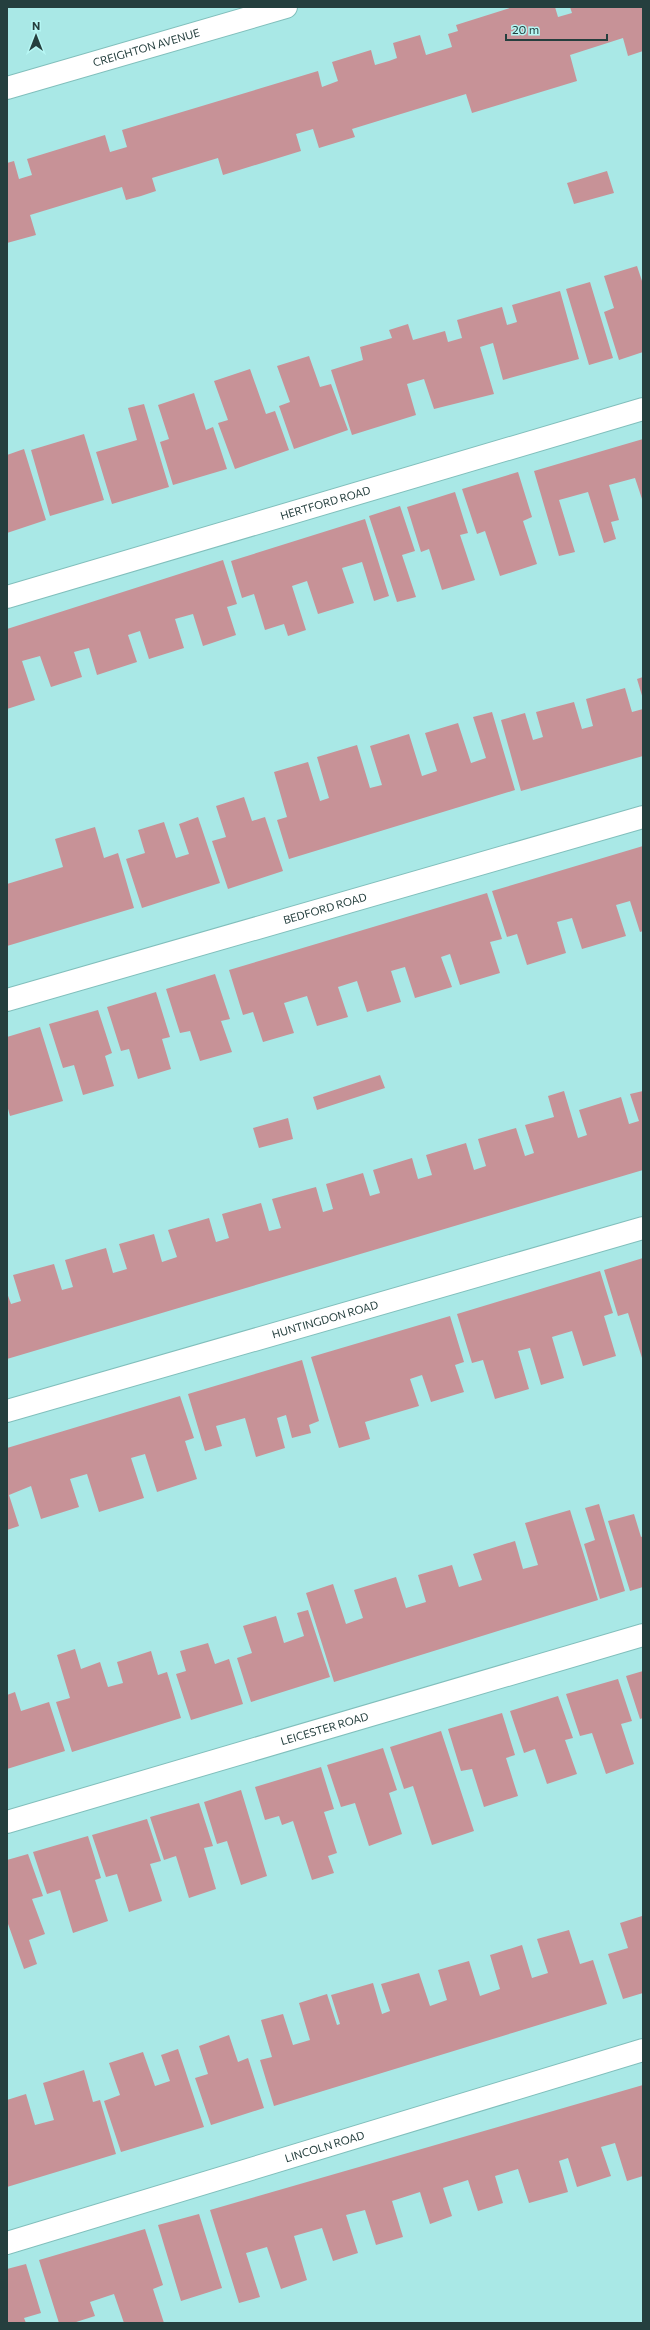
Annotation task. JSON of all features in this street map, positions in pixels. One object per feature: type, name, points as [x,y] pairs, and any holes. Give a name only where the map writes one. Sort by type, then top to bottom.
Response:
[{"type":"street","name":"CREIGHTON AVENUE","points":[[7,88],[286,7]]},
{"type":"street","name":"HERTFORD ROAD","points":[[7,597],[643,409]]},
{"type":"street","name":"BEDFORD ROAD","points":[[7,1000],[643,817]]},
{"type":"street","name":"HUNTINGDON ROAD","points":[[7,1411],[643,1228]]},
{"type":"street","name":"LEICESTER ROAD","points":[[7,1822],[643,1636]]},
{"type":"street","name":"LINCOLN ROAD","points":[[7,2243],[643,2050]]},
{"type":"building","points":[[513,7],[555,7],[558,17],[572,13],[570,7],[643,7],[643,51],[628,56],[623,38],[570,55],[577,81],[472,113],[466,94],[352,129],[355,137],[319,148],[313,129],[296,134],[301,151],[223,175],[218,158],[152,178],[156,191],[141,196],[126,200],[122,187],[30,215],[36,235],[7,243],[7,163],[14,161],[19,179],[32,175],[27,159],[105,135],[110,152],[127,147],[122,130],[318,71],[322,87],[338,81],[332,62],[371,50],[375,65],[389,61],[397,58],[393,43],[420,35],[426,55],[452,47],[448,34],[458,31],[456,25]]},
{"type":"building","points":[[607,171],[614,193],[574,204],[567,183]]},
{"type":"building","points":[[637,266],[643,284],[643,352],[619,360],[604,312],[614,308],[604,276]]},
{"type":"building","points":[[590,282],[613,358],[589,365],[566,289]]},
{"type":"building","points":[[560,291],[579,359],[503,380],[493,343],[480,347],[494,394],[434,409],[424,379],[407,384],[416,415],[352,435],[331,370],[363,360],[360,347],[392,338],[389,330],[408,324],[413,340],[445,331],[448,342],[462,338],[457,320],[502,307],[507,325],[517,322],[512,305]]},
{"type":"building","points":[[309,356],[320,387],[331,384],[348,430],[294,449],[279,406],[290,402],[277,366]]},
{"type":"building","points":[[250,369],[266,414],[275,411],[289,450],[235,469],[218,423],[228,420],[214,381]]},
{"type":"building","points":[[194,393],[206,430],[213,427],[227,469],[173,485],[160,442],[169,439],[158,405]]},
{"type":"building","points":[[144,404],[169,487],[112,504],[96,452],[137,440],[128,408]]},
{"type":"building","points":[[84,434],[104,500],[50,516],[31,450]]},
{"type":"building","points":[[643,439],[643,502],[635,478],[609,485],[619,520],[611,522],[616,539],[604,543],[588,492],[559,500],[575,552],[559,556],[534,471]]},
{"type":"building","points":[[24,449],[46,520],[7,533],[7,455]]},
{"type":"building","points":[[518,472],[532,517],[523,521],[537,564],[500,576],[485,531],[477,534],[462,489]]},
{"type":"building","points":[[455,492],[468,533],[460,535],[475,580],[442,590],[429,549],[421,552],[407,507]]},
{"type":"building","points":[[400,506],[415,551],[402,555],[416,597],[397,602],[369,516]]},
{"type":"building","points":[[365,519],[389,596],[374,601],[362,562],[342,568],[354,603],[318,614],[307,581],[292,586],[306,630],[288,636],[284,624],[265,630],[254,594],[242,598],[231,561]]},
{"type":"building","points":[[223,560],[237,604],[227,607],[236,635],[203,646],[193,614],[175,619],[184,648],[149,659],[140,631],[128,635],[137,662],[97,675],[89,648],[74,652],[82,677],[51,687],[40,656],[22,661],[35,700],[7,709],[7,629]]},
{"type":"building","points":[[643,677],[643,699],[637,679]]},
{"type":"building","points":[[625,688],[632,712],[643,709],[643,756],[521,791],[501,720],[525,713],[533,740],[543,737],[536,712],[574,702],[582,729],[593,726],[586,699]]},
{"type":"building","points":[[492,712],[515,790],[289,859],[277,820],[287,817],[274,772],[308,762],[320,801],[329,798],[317,757],[357,745],[370,788],[382,785],[370,746],[409,734],[422,776],[437,771],[425,733],[458,723],[471,763],[486,758],[473,717]]},
{"type":"building","points":[[244,797],[252,821],[265,817],[283,871],[228,889],[212,841],[226,837],[216,806]]},
{"type":"building","points":[[198,817],[220,883],[142,908],[126,859],[145,853],[138,830],[164,822],[176,858],[189,854],[179,824]]},
{"type":"building","points":[[95,827],[104,858],[118,853],[134,908],[7,946],[7,884],[63,867],[55,839]]},
{"type":"building","points":[[643,846],[643,931],[640,932],[630,901],[616,905],[626,936],[582,949],[572,918],[557,922],[566,953],[527,965],[517,934],[507,937],[492,891]]},
{"type":"building","points":[[487,893],[502,939],[490,942],[500,973],[460,985],[450,954],[441,957],[452,987],[415,998],[405,967],[391,971],[401,1002],[367,1012],[357,981],[338,987],[348,1017],[317,1026],[307,996],[284,1003],[294,1033],[263,1042],[253,1012],[243,1015],[229,970]]},
{"type":"building","points":[[215,974],[230,1019],[221,1021],[232,1052],[200,1061],[190,1031],[180,1033],[166,989]]},
{"type":"building","points":[[156,992],[170,1037],[162,1039],[171,1069],[138,1079],[129,1049],[121,1051],[107,1007]]},
{"type":"building","points":[[98,1010],[112,1053],[105,1056],[114,1086],[83,1095],[74,1065],[63,1068],[49,1024]]},
{"type":"building","points":[[40,1027],[63,1101],[10,1116],[7,1105],[7,1037]]},
{"type":"building","points":[[380,1075],[385,1088],[317,1110],[313,1097]]},
{"type":"building","points":[[564,1091],[578,1138],[587,1135],[579,1110],[621,1097],[629,1124],[639,1121],[630,1094],[643,1091],[643,1170],[7,1359],[7,1293],[11,1304],[21,1301],[13,1275],[54,1264],[62,1290],[73,1287],[65,1260],[106,1248],[113,1273],[127,1269],[119,1244],[154,1234],[162,1262],[177,1257],[168,1230],[209,1218],[216,1242],[229,1238],[222,1214],[261,1203],[269,1231],[281,1228],[272,1199],[316,1187],[323,1212],[333,1209],[326,1184],[363,1173],[370,1196],[380,1193],[373,1170],[412,1158],[418,1179],[432,1175],[426,1155],[466,1143],[474,1170],[486,1166],[478,1139],[516,1128],[525,1156],[534,1153],[525,1125],[554,1117],[548,1096]]},
{"type":"building","points":[[288,1118],[293,1139],[259,1148],[253,1128]]},
{"type":"building","points":[[643,1258],[642,1358],[628,1313],[618,1316],[604,1270]]},
{"type":"building","points":[[600,1271],[613,1313],[604,1316],[616,1356],[583,1366],[572,1331],[552,1337],[564,1378],[541,1385],[530,1348],[518,1351],[529,1389],[495,1399],[483,1360],[472,1363],[457,1314]]},
{"type":"building","points":[[450,1316],[464,1362],[455,1365],[464,1392],[431,1402],[422,1375],[410,1379],[419,1406],[365,1422],[370,1439],[339,1448],[311,1357]]},
{"type":"building","points":[[302,1360],[319,1421],[309,1425],[311,1433],[292,1438],[286,1415],[277,1418],[285,1448],[256,1457],[245,1418],[216,1426],[222,1446],[205,1451],[188,1394]]},
{"type":"building","points":[[180,1396],[194,1438],[185,1441],[197,1479],[157,1492],[145,1454],[131,1458],[144,1498],[99,1512],[87,1474],[70,1479],[79,1507],[41,1519],[31,1486],[9,1495],[19,1526],[7,1530],[7,1448]]},
{"type":"building","points":[[599,1504],[625,1591],[600,1599],[584,1544],[595,1540],[585,1508]]},
{"type":"building","points":[[570,1510],[598,1600],[334,1682],[306,1593],[333,1584],[346,1624],[363,1618],[354,1590],[396,1577],[406,1608],[426,1602],[418,1575],[452,1565],[459,1587],[482,1580],[473,1554],[515,1541],[523,1569],[538,1565],[525,1523]]},
{"type":"building","points":[[634,1514],[641,1537],[643,1536],[643,1587],[630,1591],[608,1521]]},
{"type":"building","points":[[308,1610],[330,1677],[251,1702],[237,1658],[252,1653],[243,1626],[276,1616],[284,1643],[304,1636],[297,1613]]},
{"type":"building","points":[[208,1643],[215,1664],[229,1659],[243,1704],[191,1720],[176,1674],[186,1671],[180,1651]]},
{"type":"building","points":[[75,1649],[81,1669],[100,1662],[108,1687],[123,1683],[117,1662],[151,1651],[158,1675],[167,1672],[181,1718],[72,1752],[56,1702],[70,1698],[57,1655]]},
{"type":"building","points":[[643,1671],[643,1718],[640,1719],[626,1676]]},
{"type":"building","points":[[618,1679],[632,1721],[621,1724],[634,1764],[606,1774],[592,1733],[580,1736],[566,1694]]},
{"type":"building","points":[[15,1692],[21,1711],[49,1702],[65,1751],[7,1769],[7,1695]]},
{"type":"building","points":[[558,1696],[573,1738],[565,1740],[577,1774],[547,1784],[535,1749],[524,1753],[510,1711]]},
{"type":"building","points":[[502,1713],[515,1755],[506,1758],[518,1796],[484,1807],[472,1769],[461,1771],[448,1729]]},
{"type":"building","points":[[441,1731],[474,1831],[432,1845],[413,1786],[404,1789],[390,1747]]},
{"type":"building","points":[[383,1748],[397,1790],[389,1793],[402,1834],[369,1846],[355,1803],[341,1807],[327,1765]]},
{"type":"building","points":[[321,1767],[334,1809],[324,1812],[337,1853],[328,1856],[334,1873],[312,1880],[293,1821],[282,1825],[279,1816],[265,1820],[255,1787]]},
{"type":"building","points":[[241,1790],[267,1876],[241,1885],[227,1841],[217,1844],[204,1802]]},
{"type":"building","points":[[199,1803],[213,1846],[204,1848],[216,1889],[189,1898],[176,1856],[164,1860],[150,1817]]},
{"type":"building","points":[[147,1819],[161,1861],[150,1864],[162,1901],[129,1912],[117,1874],[106,1877],[92,1835]]},
{"type":"building","points":[[88,1836],[101,1878],[95,1880],[108,1921],[73,1933],[60,1890],[47,1894],[33,1852]]},
{"type":"building","points":[[28,1854],[43,1896],[32,1899],[45,1934],[29,1940],[37,1964],[24,1969],[7,1921],[7,1860]]},
{"type":"building","points":[[642,1916],[643,1993],[623,1999],[608,1954],[628,1948],[620,1923]]},
{"type":"building","points":[[569,1930],[580,1964],[593,1960],[607,2004],[274,2106],[260,2060],[272,2057],[261,2020],[283,2014],[293,2045],[310,2040],[299,2003],[327,1994],[337,2025],[340,2024],[331,1995],[373,1983],[382,2014],[390,2011],[381,1984],[419,1973],[430,2006],[447,2000],[438,1970],[469,1961],[480,1996],[500,1989],[490,1955],[522,1945],[532,1978],[548,1973],[537,1939]]},
{"type":"building","points":[[229,2035],[238,2062],[248,2058],[264,2108],[211,2125],[195,2078],[208,2074],[199,2046]]},
{"type":"building","points":[[178,2049],[204,2127],[121,2152],[104,2101],[120,2095],[109,2063],[143,2052],[155,2086],[170,2081],[161,2055]]},
{"type":"building","points":[[84,2070],[93,2102],[100,2100],[116,2154],[7,2187],[7,2100],[26,2094],[35,2125],[54,2120],[43,2083]]},
{"type":"building","points":[[643,2085],[643,2176],[627,2181],[615,2143],[601,2147],[611,2176],[577,2187],[568,2158],[559,2161],[568,2192],[529,2203],[518,2169],[495,2176],[503,2203],[478,2211],[468,2180],[443,2188],[452,2216],[430,2224],[420,2192],[392,2201],[403,2237],[376,2245],[365,2210],[346,2215],[358,2253],[333,2261],[322,2228],[294,2236],[307,2280],[281,2289],[267,2247],[246,2253],[260,2297],[239,2303],[210,2210]]},
{"type":"building","points":[[199,2214],[222,2288],[181,2301],[158,2225]]},
{"type":"building","points":[[145,2229],[163,2285],[153,2289],[164,2323],[124,2323],[114,2294],[90,2302],[95,2316],[73,2323],[59,2323],[39,2260]]},
{"type":"building","points":[[26,2264],[41,2313],[24,2318],[26,2323],[7,2323],[7,2269]]}]
